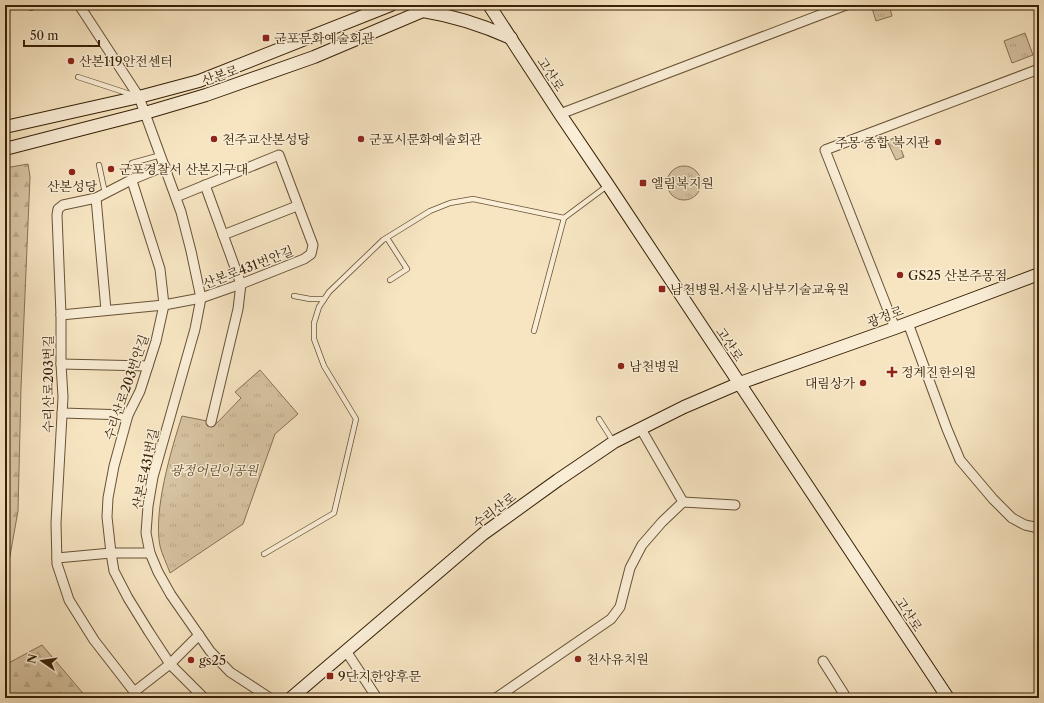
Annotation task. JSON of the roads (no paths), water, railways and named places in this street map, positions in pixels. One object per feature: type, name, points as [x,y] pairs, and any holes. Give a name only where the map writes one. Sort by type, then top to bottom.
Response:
[{"type":"street","name":"산본로431번길","points":[[79,5],[139,97],[176,197],[192,251],[201,298],[193,335],[153,478],[148,506],[146,533],[150,553],[171,596],[210,651],[230,672],[270,698]]},
{"type":"street","points":[[5,127],[139,97],[200,81],[391,5]]},
{"type":"street","name":"산본로","points":[[5,149],[145,113],[206,95],[314,57],[437,5]]},
{"type":"street","name":"고산로","points":[[489,5],[948,698]]},
{"type":"street","points":[[560,114],[846,5]]},
{"type":"street","points":[[423,11],[455,17],[511,38]]},
{"type":"street","points":[[895,328],[825,150],[1039,69]]},
{"type":"street","points":[[176,197],[279,155],[297,206],[223,234]]},
{"type":"street","name":"수리산로203번길","points":[[136,695],[94,640],[69,600],[57,564],[56,522],[63,397],[57,215],[58,209],[63,205],[96,198],[131,180],[165,166]]},
{"type":"street","name":"수리산로203번안길","points":[[131,180],[134,184],[160,269],[164,305],[156,341],[140,391],[128,415],[114,466],[108,498],[107,517],[111,554],[114,571],[128,598],[170,664],[204,698]]},
{"type":"street","points":[[205,185],[241,284],[238,309],[211,422]]},
{"type":"street","points":[[96,198],[106,310]]},
{"type":"street","name":"산본로431번안길","points":[[201,298],[304,259],[311,254],[312,245],[297,206]]},
{"type":"street","name":"광정로","points":[[740,383],[895,328],[1039,274]]},
{"type":"street","points":[[61,315],[164,305],[201,298]]},
{"type":"street","points":[[908,323],[960,460],[993,499],[1012,518],[1025,525],[1039,528]]},
{"type":"street","points":[[61,364],[148,366]]},
{"type":"street","name":"수리산로","points":[[291,698],[483,534],[558,480],[614,442],[684,407],[740,383]]},
{"type":"street","points":[[62,413],[128,415]]},
{"type":"street","points":[[641,429],[683,502]]},
{"type":"street","points":[[496,698],[611,619],[620,607],[630,568],[642,546],[662,522],[683,502],[735,505]]},
{"type":"street","points":[[57,558],[150,553]]},
{"type":"street","points":[[136,695],[199,635]]},
{"type":"street","points":[[346,651],[377,698]]},
{"type":"street","points":[[823,660],[844,694],[843,698]]},
{"type":"lane","points":[[78,77],[139,97]]},
{"type":"lane","points":[[132,163],[161,155]]},
{"type":"lane","points":[[99,165],[105,193]]},
{"type":"lane","points":[[534,331],[564,218],[608,185]]},
{"type":"lane","points":[[264,554],[334,513],[356,420],[324,366],[314,339],[319,306],[329,292],[387,238],[430,211],[450,204],[473,199],[564,218]]},
{"type":"lane","points":[[387,238],[407,269],[390,280]]},
{"type":"lane","points":[[294,296],[310,299],[324,299]]},
{"type":"lane","points":[[599,419],[614,442]]},
{"type":"place","name":"군포문화예술회관","points":[[266,38]]},
{"type":"place","name":"산본119안전센터","points":[[71,61]]},
{"type":"place","name":"천주교산본성당","points":[[214,139]]},
{"type":"place","name":"군포시문화예술회관","points":[[361,139]]},
{"type":"place","name":"주몽 종합 복지관","points":[[938,142]]},
{"type":"place","name":"군포경찰서 산본지구대","points":[[111,169]]},
{"type":"place","name":"산본성당","points":[[72,172]]},
{"type":"place","name":"엘림복지원","points":[[643,183]]},
{"type":"place","name":"GS25 산본주몽점","points":[[900,275]]},
{"type":"place","name":"남천병원.서울시남부기술교육원","points":[[662,289]]},
{"type":"place","name":"남천병원","points":[[621,366]]},
{"type":"place","name":"정계진한의원","points":[[892,372]]},
{"type":"place","name":"대림상가","points":[[863,383]]},
{"type":"place","name":"천사유치원","points":[[578,659]]},
{"type":"place","name":"gs25","points":[[191,660]]},
{"type":"place","name":"9단지한양후문","points":[[330,676]]},
{"type":"park label","name":"광정어린이공원","points":[[214,470]]}]
